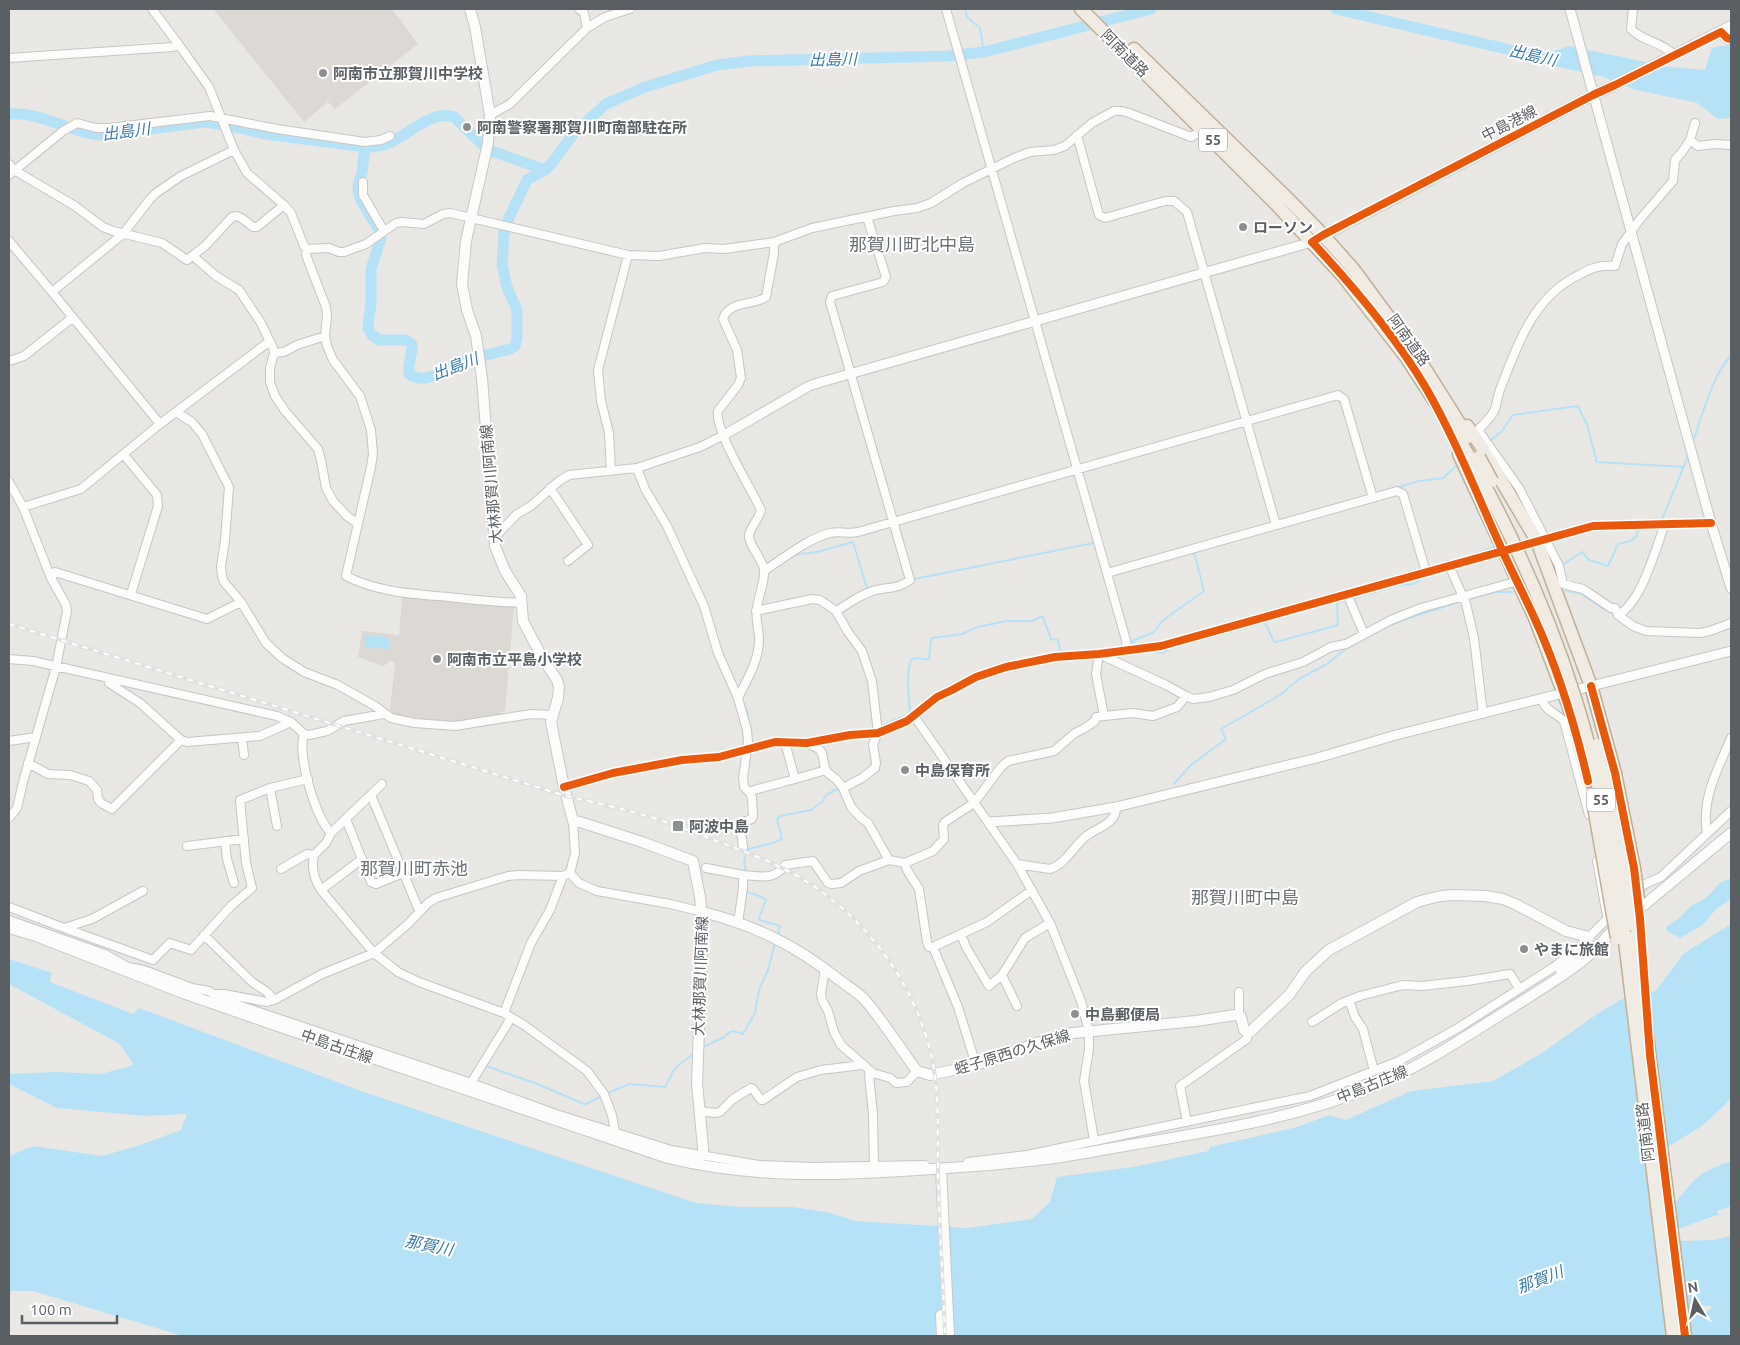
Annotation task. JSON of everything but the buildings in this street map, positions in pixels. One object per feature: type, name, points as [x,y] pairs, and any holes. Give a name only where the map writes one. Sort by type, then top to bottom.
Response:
[{"type":"highway","name":"阿南道路","points":[[1081,9],[1116,38],[1318,239]]},
{"type":"highway","name":"阿南道路","points":[[1092,9],[1116,38],[1203,130],[1318,239],[1354,270],[1430,385],[1505,505],[1539,579],[1567,651],[1590,722],[1605,774],[1626,879],[1673,1336]]},
{"type":"highway","name":"55","points":[[1430,385],[1481,446],[1531,520],[1542,540],[1591,686],[1615,773],[1634,868],[1640,919],[1645,1056]]},
{"type":"highway","name":"55","points":[[1430,385],[1502,551],[1535,618],[1564,693],[1579,741],[1588,781],[1645,1056]]},
{"type":"highway","name":"阿南道路","points":[[1645,1056],[1685,1336]]},
{"type":"main road","name":"大林那賀川阿南線","points":[[470,9],[475,27],[490,115],[487,149],[466,241],[462,284],[465,304],[476,336],[479,357],[494,538],[498,555],[520,596],[523,621],[554,674],[559,687],[551,722],[573,821],[642,842],[693,861],[703,912],[697,1069],[703,1155]]},
{"type":"main road","name":"中島港線","points":[[1318,239],[1593,95],[1731,26]]},
{"type":"main road","points":[[1721,32],[1731,39]]},
{"type":"main road","name":"中島古庄線","points":[[939,1170],[1048,1159],[1165,1140],[1257,1122],[1327,1103],[1369,1088],[1414,1068],[1557,978],[1600,947],[1608,935],[1731,833]]},
{"type":"main road","points":[[1239,1015],[1247,1032],[1250,1032],[1289,995],[1306,971],[1329,950],[1418,902],[1454,895],[1485,896],[1503,899],[1587,940],[1565,964],[1557,978]]},
{"type":"main road","points":[[703,912],[738,923],[789,945],[825,969],[865,1000],[917,1071]]},
{"type":"main road","name":"中島古庄線","points":[[9,928],[127,969],[183,993],[668,1158]]},
{"type":"main road","name":"蛭子原西の久保線","points":[[917,1071],[930,1075],[976,1065],[1049,1038],[1089,1031],[1132,1028],[1239,1015]]},
{"type":"main road","points":[[668,1158],[677,1156],[699,1158],[703,1155]]},
{"type":"main road","points":[[668,1158],[690,1164],[744,1172],[791,1175],[841,1175],[939,1170]]},
{"type":"main road","points":[[939,1170],[942,1336]]},
{"type":"main road","points":[[939,1170],[949,1336]]},
{"type":"street","points":[[152,9],[209,87],[234,150],[246,173],[291,213],[304,246],[307,249],[306,255],[326,307],[325,336],[327,346],[333,360],[360,396],[371,430],[373,454],[346,576],[358,582],[389,590],[521,603]]},
{"type":"street","points":[[579,9],[584,14],[587,28]]},
{"type":"street","points":[[490,115],[510,104],[587,28],[605,18],[630,9]]},
{"type":"street","points":[[946,9],[1078,468],[1126,640],[1127,651]]},
{"type":"street","points":[[1570,9],[1711,523],[1731,588]]},
{"type":"street","points":[[1633,9],[1631,29],[1636,35],[1667,47],[1674,55]]},
{"type":"street","points":[[9,58],[180,45]]},
{"type":"street","points":[[307,249],[329,248],[344,252],[366,244],[396,223],[424,224],[444,214],[457,214],[628,255],[658,256],[705,248],[724,249],[774,242],[812,228],[917,208],[931,203],[962,183],[1030,152],[1054,150],[1065,146],[1092,123],[1114,111],[1122,110],[1191,137],[1203,130]]},
{"type":"street","points":[[12,173],[63,131],[77,123],[96,128],[109,128],[210,116],[277,130],[365,142],[381,140],[390,136]]},
{"type":"street","points":[[1531,520],[1518,488],[1478,430],[1494,411],[1500,390],[1522,336],[1534,314],[1547,298],[1564,283],[1602,264],[1615,266],[1622,244],[1641,218],[1673,181],[1675,160],[1690,140],[1695,123]]},
{"type":"street","points":[[1077,135],[1099,215],[1105,218],[1165,201],[1174,201],[1187,212],[1276,523]]},
{"type":"street","points":[[1690,140],[1698,146],[1731,145]]},
{"type":"street","points":[[52,292],[124,234],[156,193],[181,176],[234,150]]},
{"type":"street","points":[[9,164],[12,173],[75,206],[103,227],[162,243],[187,260],[218,233],[232,217],[237,216],[253,227],[257,227],[284,205]]},
{"type":"street","points":[[363,182],[363,196],[381,233]]},
{"type":"street","points":[[836,611],[871,591],[890,589],[910,580],[830,302],[832,296],[883,282],[886,277],[867,217]]},
{"type":"street","points":[[494,538],[517,514],[541,498],[550,488],[569,476],[637,468],[700,447],[809,386],[1318,239]]},
{"type":"street","points":[[9,241],[160,424]]},
{"type":"street","points":[[738,698],[749,678],[757,651],[759,640],[758,611],[764,571],[760,558],[750,541],[750,535],[760,516],[761,510],[724,435],[717,416],[718,411],[738,385],[741,378],[737,350],[723,319],[725,313],[730,308],[762,300],[766,297],[774,242]]},
{"type":"street","points":[[611,471],[609,432],[601,401],[598,370],[628,255]]},
{"type":"street","points":[[193,256],[216,276],[238,290],[261,323],[274,353],[270,368],[270,382],[276,396],[285,411],[318,449],[322,460],[326,488],[333,501],[347,516],[358,524]]},
{"type":"street","points":[[9,361],[24,356],[72,318]]},
{"type":"street","points":[[274,353],[284,352],[297,345],[325,336]]},
{"type":"street","points":[[23,507],[80,489],[160,424],[270,341]]},
{"type":"street","points":[[764,571],[795,550],[829,534],[837,532],[849,534],[1338,395],[1344,399],[1372,496]]},
{"type":"street","points":[[176,412],[192,422],[202,434],[229,487],[221,567],[224,582],[241,602],[266,643],[282,658],[304,672],[338,685],[375,706],[391,718],[415,723],[455,726],[524,714],[552,715]]},
{"type":"street","points":[[124,455],[157,495],[158,506],[131,594]]},
{"type":"street","points":[[637,468],[645,489],[667,526],[704,606],[718,653],[738,698],[747,730],[744,787],[752,792],[826,770]]},
{"type":"street","points":[[9,482],[23,507],[51,578],[66,605],[67,611],[56,667],[17,808],[9,818]]},
{"type":"street","points":[[550,488],[588,545],[568,561]]},
{"type":"street","points":[[1106,573],[1276,523],[1372,496],[1397,491],[1403,494],[1426,572]]},
{"type":"street","points":[[564,787],[613,773],[682,760],[718,757],[775,742],[807,743],[850,735],[878,733],[914,716],[937,697],[976,678],[1006,667],[1055,657],[1127,651],[1170,644],[1348,598],[1426,572],[1450,568],[1502,551],[1594,526],[1711,523]]},
{"type":"street","points":[[1617,613],[1627,609],[1638,594],[1662,525]]},
{"type":"street","points":[[1542,540],[1560,568],[1563,584],[1583,589],[1633,626],[1646,631],[1700,633],[1731,623]]},
{"type":"street","points":[[1450,568],[1464,600],[1474,638],[1483,714]]},
{"type":"street","points":[[51,578],[55,572],[207,619],[241,602]]},
{"type":"street","points":[[1099,654],[1193,699],[1209,697],[1233,690],[1265,674],[1303,662],[1331,647],[1346,644],[1390,620],[1421,608],[1464,600],[1511,583]]},
{"type":"street","points":[[1348,598],[1364,634]]},
{"type":"street","points":[[758,611],[812,599],[820,600],[836,611],[862,651],[872,681],[878,733],[873,744],[876,763],[875,768],[862,778],[843,788]]},
{"type":"street","points":[[989,822],[1052,818],[1116,807],[1317,758],[1396,735],[1731,651]]},
{"type":"street","points":[[1099,654],[1096,674],[1104,716]]},
{"type":"street","points":[[9,660],[33,661],[277,716],[291,722],[304,734],[316,734],[327,731],[344,721],[384,714]]},
{"type":"street","points":[[108,678],[109,683],[140,703],[181,740],[192,742],[242,738],[268,733],[291,722]]},
{"type":"street","points":[[706,868],[745,875],[765,876],[776,875],[781,872],[785,865],[813,861],[828,883],[838,884],[859,871],[890,860],[905,863],[932,851],[944,839],[943,825],[945,822],[974,803],[1001,767],[1008,761],[1054,751],[1075,733],[1090,724],[1096,717],[1133,713],[1153,716],[1177,707],[1186,696]]},
{"type":"street","points":[[1542,699],[1546,708],[1564,721],[1588,804],[1608,918]]},
{"type":"street","points":[[914,716],[1017,864],[1050,923],[1081,1001],[1089,1031],[1084,1081],[1094,1140]]},
{"type":"street","points":[[304,734],[302,744],[314,803],[331,833]]},
{"type":"street","points":[[9,741],[36,737]]},
{"type":"street","points":[[242,738],[244,755]]},
{"type":"street","points":[[1706,834],[1705,817],[1708,793],[1731,738]]},
{"type":"street","points":[[28,763],[48,774],[70,775],[89,781],[97,790],[98,799],[112,809],[181,740]]},
{"type":"street","points":[[787,742],[786,746],[795,779]]},
{"type":"street","points":[[807,743],[819,749],[822,753],[826,770],[843,788],[851,807],[861,818],[868,822],[890,860]]},
{"type":"street","points":[[9,907],[153,960],[170,943],[191,950],[237,900],[252,888],[240,800],[270,788],[308,779]]},
{"type":"street","points":[[382,784],[331,833],[326,843],[314,855],[316,882],[321,890],[374,953],[398,972],[507,1016],[587,1071],[605,1095],[612,1115],[615,1132]]},
{"type":"street","points":[[270,788],[277,826]]},
{"type":"street","points":[[744,848],[740,823],[752,819],[752,792]]},
{"type":"street","points":[[371,795],[418,908],[421,910]]},
{"type":"street","points":[[1017,864],[1054,868],[1064,860],[1085,836],[1107,824],[1116,813],[1116,807]]},
{"type":"street","points":[[9,920],[106,954],[127,969],[144,970],[192,988],[209,991],[220,999],[471,1083],[556,1114],[671,1150],[759,1164],[874,1167],[924,1165],[939,1170],[958,1163],[1027,1155],[1310,1096],[1399,1061],[1458,1028],[1554,967],[1587,940],[1645,884],[1661,877],[1731,811]]},
{"type":"street","points":[[346,819],[372,882],[376,884],[403,872]]},
{"type":"street","points":[[471,1083],[507,1016],[531,943],[550,910],[575,853],[573,821]]},
{"type":"street","points":[[187,846],[244,839]]},
{"type":"street","points":[[225,841],[227,859],[234,883]]},
{"type":"street","points":[[281,869],[307,854],[314,855]]},
{"type":"street","points":[[321,890],[362,859]]},
{"type":"street","points":[[905,863],[907,870],[917,884],[927,942],[930,947],[933,947],[958,1007],[976,1065]]},
{"type":"street","points":[[183,993],[224,994],[268,1002],[274,1000],[322,974],[374,953],[408,924],[428,903],[436,898],[508,876],[566,874],[579,883],[597,891],[703,912]]},
{"type":"street","points":[[738,923],[745,875]]},
{"type":"street","points":[[933,947],[987,922],[1032,890]]},
{"type":"street","points":[[64,928],[92,919],[143,891]]},
{"type":"street","points":[[1615,911],[1647,895],[1660,893]]},
{"type":"street","points":[[961,934],[966,947],[989,986],[1002,975],[1025,938],[1050,923]]},
{"type":"street","points":[[204,935],[256,986],[274,1000]]},
{"type":"street","points":[[825,969],[821,994],[822,1000],[828,1011],[834,1032],[845,1050],[870,1071],[879,1076],[890,1078],[896,1083],[907,1082],[917,1071]]},
{"type":"street","points":[[1312,1022],[1349,1000],[1403,985],[1422,986],[1510,974],[1520,988]]},
{"type":"street","points":[[1002,975],[1017,1006]]},
{"type":"street","points":[[1239,992],[1239,1015]]},
{"type":"street","points":[[1349,1000],[1355,1017],[1363,1029],[1374,1071]]},
{"type":"street","points":[[1187,1122],[1180,1086],[1247,1039],[1247,1032]]},
{"type":"street","points":[[700,1112],[720,1112],[733,1099],[751,1088],[763,1100],[797,1076],[826,1069],[862,1065]]},
{"type":"street","points":[[870,1071],[874,1167]]},
{"type":"shaded area","name":"阿南市立那賀川中学校","points":[[215,9],[392,9],[418,44],[335,109],[328,102],[304,122]]},
{"type":"shaded area","name":"阿南市立平島小学校","points":[[402,597],[514,607],[505,711],[500,712],[500,716],[453,723],[393,714],[390,709],[395,663],[391,661],[383,666],[358,657],[362,631],[399,635]]},
{"type":"water","points":[[1731,44],[1731,118],[1718,119],[1697,103],[1633,89],[1604,77],[1559,67],[1550,52],[1569,46],[1670,67],[1705,70],[1712,48]]},
{"type":"water","points":[[366,635],[389,637],[389,649],[365,647]]},
{"type":"water","points":[[1731,878],[1731,899],[1716,909],[1703,925],[1680,938],[1666,930],[1666,927],[1678,919],[1691,906],[1706,898],[1721,882]]},
{"type":"water","name":"那賀川","points":[[1731,924],[1731,1099],[1702,1126],[1668,1147],[1675,1203],[1699,1176],[1731,1161],[1731,1206],[1717,1211],[1719,1215],[1678,1229],[1679,1240],[1684,1241],[1713,1240],[1731,1236],[1731,1336],[183,1336],[33,1291],[9,1291],[9,1156],[33,1146],[102,1156],[181,1130],[187,1114],[146,1116],[57,1108],[9,1084],[9,1074],[55,1072],[101,1074],[134,1065],[120,1044],[9,984],[9,959],[52,973],[50,982],[133,1014],[139,1008],[364,1092],[696,1203],[741,1207],[792,1207],[827,1212],[856,1221],[967,1228],[1032,1219],[1050,1202],[1057,1177],[1133,1167],[1208,1151],[1210,1147],[1297,1127],[1329,1115],[1346,1120],[1411,1091],[1493,1081],[1542,1053],[1620,1000],[1656,991],[1683,954]],"holes":[[[1690,1305],[1710,1306],[1712,1308],[1710,1310],[1699,1312],[1691,1311]]]},
{"type":"waterway","points":[[965,9],[967,17],[980,28],[984,52]]},
{"type":"waterway","name":"出島川","points":[[365,147],[358,191],[360,199],[379,230],[381,238],[371,269],[371,304],[368,328],[372,335],[379,340],[406,340],[412,344],[409,374],[416,377],[430,377],[464,361],[515,346],[517,339],[517,310],[507,287],[502,265],[504,232],[509,218],[527,180],[545,170],[574,133],[606,104],[645,87],[717,65],[749,61],[947,56],[984,52],[1151,9]]},
{"type":"waterway","name":"出島川","points":[[1336,9],[1570,64]]},
{"type":"waterway","name":"出島川","points":[[9,114],[34,116],[93,134],[106,135],[204,122],[265,134],[365,147],[389,143],[429,120],[446,115],[454,117],[492,151],[545,170]]},
{"type":"waterway","points":[[1694,438],[1714,384],[1731,355]]},
{"type":"waterway","points":[[1490,441],[1502,431],[1513,415],[1578,406],[1587,425],[1597,462],[1683,467]]},
{"type":"waterway","points":[[1661,522],[1688,456]]},
{"type":"waterway","points":[[1392,489],[1419,481],[1443,478],[1456,466]]},
{"type":"waterway","points":[[1646,521],[1662,520]]},
{"type":"waterway","points":[[1640,581],[1660,527]]},
{"type":"waterway","points":[[1562,565],[1582,552],[1589,560],[1608,566],[1618,544],[1629,542],[1636,536],[1638,529]]},
{"type":"waterway","points":[[792,555],[817,552],[853,542],[867,588],[873,587]]},
{"type":"waterway","points":[[914,579],[1094,543]]},
{"type":"waterway","points":[[1475,554],[1496,546]]},
{"type":"waterway","points":[[1139,646],[1132,641],[1154,632],[1162,621],[1204,591],[1194,552]]},
{"type":"waterway","points":[[1352,599],[1399,585],[1413,584],[1428,575]]},
{"type":"waterway","points":[[1622,608],[1637,588]]},
{"type":"waterway","points":[[1566,591],[1580,593],[1607,611],[1611,611]]},
{"type":"waterway","points":[[1466,600],[1494,592],[1513,592]]},
{"type":"waterway","points":[[1155,652],[1163,653],[1171,648],[1265,622],[1273,640],[1276,642],[1338,625],[1337,603],[1347,600]]},
{"type":"waterway","points":[[1383,628],[1462,601]]},
{"type":"waterway","points":[[882,727],[891,721],[908,715],[910,710],[909,668],[915,658],[929,659],[932,638],[962,634],[978,627],[1006,621],[1032,621],[1043,617],[1051,639],[1058,640],[1061,654]]},
{"type":"waterway","points":[[1174,784],[1191,765],[1226,739],[1221,729],[1280,695],[1299,679],[1327,664],[1348,647]]},
{"type":"waterway","points":[[742,701],[747,710],[749,725]]},
{"type":"waterway","points":[[748,849],[782,839],[777,819],[780,816],[811,810],[823,801],[826,795],[839,788]]},
{"type":"waterway","points":[[746,844],[748,849],[744,861],[746,873]]},
{"type":"waterway","points":[[746,891],[766,900],[759,918],[760,920],[780,926],[777,936]]},
{"type":"waterway","points":[[701,1048],[733,1031],[743,1034],[755,1013],[759,990],[768,970],[775,943]]},
{"type":"waterway","points":[[606,1094],[629,1084],[665,1087],[675,1068],[694,1053]]},
{"type":"waterway","points":[[486,1066],[535,1083],[584,1104],[602,1096]]},
{"type":"railway","points":[[9,624],[566,796],[658,819],[776,865],[809,883],[835,902],[858,923],[879,947],[897,973],[912,1000],[924,1029],[932,1059],[937,1100],[945,1336]]},
{"type":"cycle path","points":[[1588,781],[1565,698],[1543,637],[1437,408],[1414,369],[1388,331],[1312,242],[1593,95],[1721,32],[1731,39]]},
{"type":"cycle path","points":[[564,787],[613,773],[682,760],[719,757],[775,742],[807,743],[850,735],[878,733],[907,721],[937,697],[976,677],[1006,667],[1055,657],[1099,654],[1161,646],[1593,526],[1711,523]]},
{"type":"cycle path","points":[[1591,686],[1615,773],[1634,868],[1640,919],[1650,1055],[1685,1336]]},
{"type":"place","name":"阿南市立那賀川中学校","points":[[323,73]]},
{"type":"place","name":"阿南警察署那賀川町南部駐在所","points":[[467,127]]},
{"type":"place","name":"ローソン","points":[[1243,227]]},
{"type":"place","name":"阿南市立平島小学校","points":[[437,659]]},
{"type":"place","name":"中島保育所","points":[[905,770]]},
{"type":"place","name":"阿波中島","points":[[678,826]]},
{"type":"place","name":"やまに旅館","points":[[1524,949]]},
{"type":"place","name":"中島郵便局","points":[[1075,1014]]},
{"type":"district","name":"那賀川町北中島","points":[[912,244]]},
{"type":"district","name":"那賀川町赤池","points":[[414,868]]},
{"type":"district","name":"那賀川町中島","points":[[1245,897]]}]
